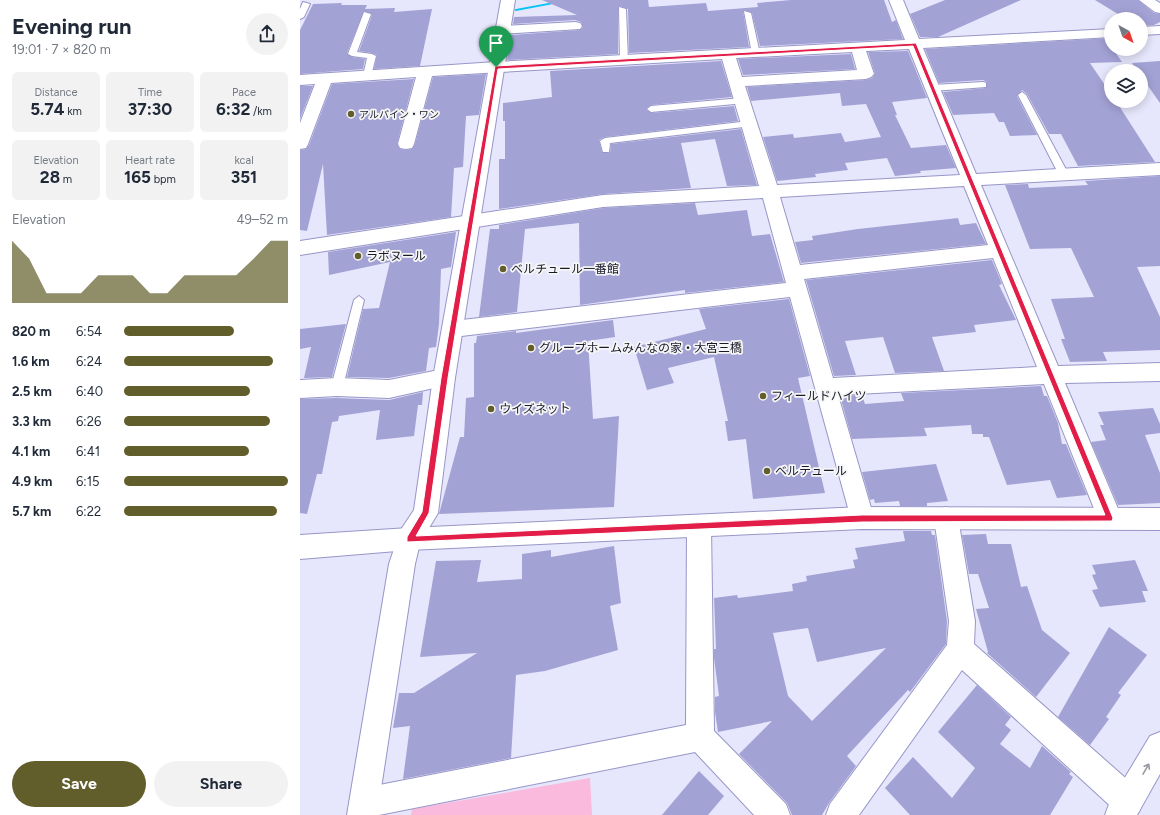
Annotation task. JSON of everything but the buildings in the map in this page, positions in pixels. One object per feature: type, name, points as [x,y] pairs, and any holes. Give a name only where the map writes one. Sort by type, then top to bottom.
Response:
[{"type":"street","points":[[508,0],[444,378],[426,513],[409,539],[402,564],[363,809],[700,736]]},
{"type":"street","points":[[896,0],[1110,518]]},
{"type":"street","points":[[1146,0],[1160,9]]},
{"type":"street","points":[[502,30],[576,26]]},
{"type":"street","points":[[1148,31],[1160,30]]},
{"type":"street","points":[[300,80],[496,67],[756,54],[1104,33]]},
{"type":"street","points":[[736,82],[866,74],[858,48]]},
{"type":"street","points":[[728,55],[770,192],[862,518]]},
{"type":"street","points":[[406,144],[425,72]]},
{"type":"street","points":[[300,144],[325,78]]},
{"type":"street","points":[[300,248],[603,201],[1160,169]]},
{"type":"street","points":[[453,329],[1000,251]]},
{"type":"street","points":[[825,387],[1050,375],[1160,372]]},
{"type":"street","points":[[300,389],[337,387],[389,389],[444,378]]},
{"type":"street","points":[[300,547],[409,539],[862,518],[1160,519]]},
{"type":"street","points":[[841,815],[960,650],[962,621],[946,518]]},
{"type":"street","points":[[699,526],[700,736],[775,815]]},
{"type":"street","points":[[960,650],[1124,808],[1160,746]]},
{"type":"lane","points":[[300,17],[306,4]]},
{"type":"lane","points":[[622,9],[624,61]]},
{"type":"lane","points":[[747,13],[756,54]]},
{"type":"lane","points":[[367,14],[352,54],[372,56],[367,76]]},
{"type":"lane","points":[[933,88],[983,85]]},
{"type":"lane","points":[[1022,95],[1064,175]]},
{"type":"lane","points":[[651,110],[742,101]]},
{"type":"lane","points":[[606,150],[605,141],[749,124]]},
{"type":"lane","points":[[337,387],[359,300]]},
{"type":"shaded area","points":[[590,778],[592,815],[411,815],[412,809]]},
{"type":"waterway","points":[[516,10],[572,0]]},
{"type":"place","name":"アルパイン・ワン","points":[[351,114]]},
{"type":"place","name":"ラボヌール","points":[[358,256]]},
{"type":"place","name":"ベルチュール一番館","points":[[503,269]]},
{"type":"place","name":"グループホームみんなの家・大宮三橋","points":[[531,348]]},
{"type":"place","name":"フィールドハイツ","points":[[763,396]]},
{"type":"place","name":"ウイズネット","points":[[491,409]]},
{"type":"place","name":"ベルテュール","points":[[767,471]]},
{"type":"route","points":[[914,44],[1110,518],[862,518],[409,539],[426,513],[444,378],[496,67],[914,44]]}]
